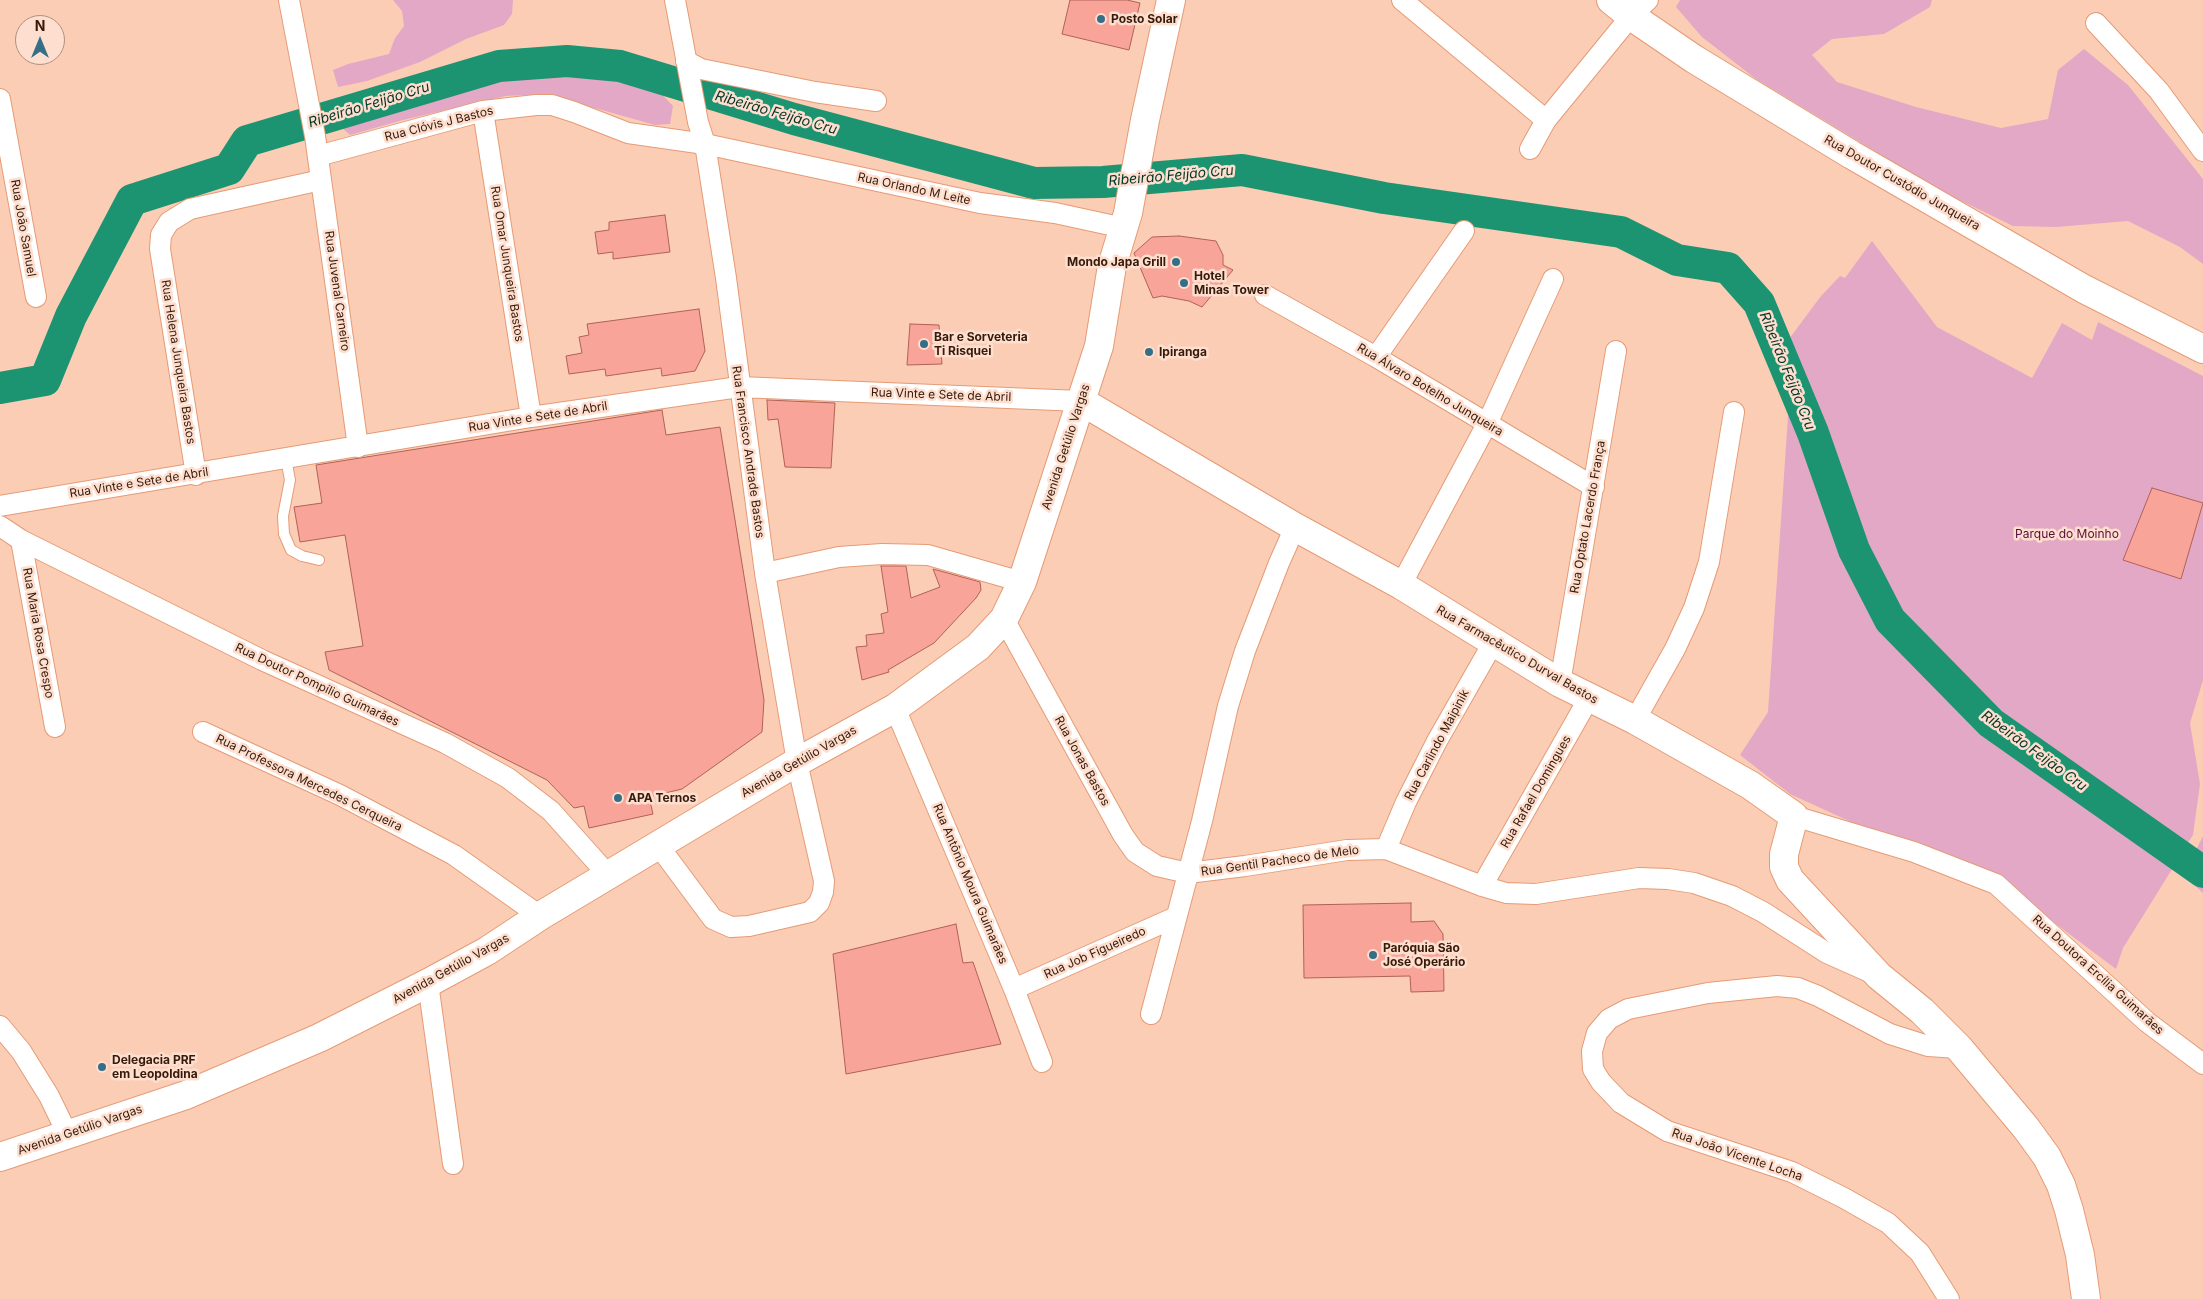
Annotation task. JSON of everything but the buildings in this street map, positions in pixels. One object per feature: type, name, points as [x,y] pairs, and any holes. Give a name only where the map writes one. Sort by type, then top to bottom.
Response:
[{"type":"main road","name":"Avenida Getúlio Vargas","points":[[0,1157],[186,1095],[319,1038],[428,983],[487,952],[540,916],[658,845],[797,762],[895,708],[978,647],[1004,619],[1022,582],[1099,346],[1112,266],[1126,221],[1145,120],[1171,0]]},
{"type":"main road","name":"Rua Doutor Custódio Junqueira","points":[[1630,5],[1694,59],[1869,165],[2084,289],[2203,349]]},
{"type":"main road","name":"Rua Farmacêutico Durval Bastos","points":[[1081,401],[1295,527],[1401,585],[1560,683],[1635,720],[1750,785],[1794,816]]},
{"type":"main road","points":[[1794,816],[1784,854],[1784,867],[1790,880],[1879,976],[1922,1011],[1959,1048],[2026,1128],[2047,1157],[2061,1185],[2069,1210],[2080,1255],[2086,1299]]},
{"type":"street","name":"Rua Juvenal Carneiro","points":[[289,0],[316,146],[358,447]]},
{"type":"street","name":"Rua Francisco Andrade Bastos","points":[[658,845],[713,919],[731,927],[749,926],[810,912],[820,904],[824,892],[824,881],[797,762],[765,573],[726,278],[706,144],[698,122],[675,0]]},
{"type":"street","points":[[1402,0],[1546,120]]},
{"type":"street","points":[[1530,149],[1546,120],[1630,5]]},
{"type":"street","points":[[2096,23],[2159,90],[2203,151]]},
{"type":"street","points":[[687,67],[876,102]]},
{"type":"street","name":"Rua João Samuel","points":[[0,100],[36,297]]},
{"type":"street","name":"Rua Clóvis J Bastos","points":[[316,146],[483,112],[536,105],[552,105],[628,133],[706,144]]},
{"type":"street","name":"Rua Omar Junqueira Bastos","points":[[483,112],[531,417]]},
{"type":"street","name":"Rua Orlando M Leite","points":[[706,144],[980,203],[1126,221]]},
{"type":"street","name":"Rua Helena Junqueira Bastos","points":[[196,474],[160,249],[161,235],[169,222],[190,209],[321,180]]},
{"type":"street","points":[[1376,357],[1464,232]]},
{"type":"street","points":[[1401,585],[1487,424],[1553,280]]},
{"type":"street","name":"Rua Álvaro Botelho Junqueira","points":[[1265,295],[1376,357],[1594,487]]},
{"type":"street","name":"Rua Optato Lacerdo França","points":[[1560,683],[1616,352]]},
{"type":"street","name":"Rua Vinte e Sete de Abril","points":[[0,506],[531,417],[739,387],[1081,401]]},
{"type":"street","points":[[1635,720],[1675,649],[1694,608],[1709,562],[1734,412]]},
{"type":"street","name":"Rua Doutor Pompílio Guimarães","points":[[0,526],[21,540],[262,660],[445,743],[508,778],[551,810],[609,876]]},
{"type":"street","points":[[1151,1014],[1234,688],[1245,651],[1275,572],[1295,527]]},
{"type":"street","name":"Rua Maria Rosa Crespo","points":[[21,540],[55,727]]},
{"type":"street","points":[[765,573],[839,557],[882,554],[928,555],[1022,582]]},
{"type":"street","name":"Rua Jonas Bastos","points":[[1004,619],[1127,841],[1135,852],[1157,866],[1188,873]]},
{"type":"street","name":"Rua Carlindo Maipinik","points":[[1386,849],[1406,802],[1437,741],[1493,643]]},
{"type":"street","name":"Rua Rafael Domingues","points":[[1482,886],[1590,698]]},
{"type":"street","name":"Rua Antônio Moura Guimarães","points":[[895,708],[1014,989],[1042,1062]]},
{"type":"street","name":"Rua Professora Mercedes Cerqueira","points":[[203,732],[340,795],[454,855],[540,916]]},
{"type":"street","name":"Rua Farmacêutico Durval Bastos","points":[[1794,816],[1914,852],[1996,884]]},
{"type":"street","name":"Rua Gentil Pacheco de Melo","points":[[1188,873],[1347,850],[1386,849],[1482,886],[1506,892],[1536,894],[1639,878],[1694,882],[1732,896],[1763,912],[1826,953],[1879,976]]},
{"type":"street","name":"Rua Doutora Ercília Guimarães","points":[[1996,884],[2147,1022],[2203,1064]]},
{"type":"street","name":"Rua Job Figueiredo","points":[[1014,989],[1176,918]]},
{"type":"street","points":[[428,983],[453,1164]]},
{"type":"street","name":"Rua João Vicente Locha","points":[[1949,1299],[1920,1253],[1888,1223],[1792,1172],[1666,1131],[1621,1103],[1601,1082],[1593,1069],[1592,1051],[1597,1033],[1608,1019],[1628,1009],[1708,993],[1777,986],[1798,988],[1818,996],[1890,1034],[1928,1046],[1959,1048]]},
{"type":"street","points":[[0,1026],[21,1051],[49,1096],[67,1134]]},
{"type":"lane","points":[[286,459],[290,480],[283,516],[284,534],[291,550],[302,556],[320,560]]},
{"type":"green space","points":[[393,0],[513,0],[512,14],[504,25],[466,39],[420,62],[367,81],[338,87],[333,70],[348,64],[389,54],[395,38],[404,26],[402,11]]},
{"type":"green space","points":[[1680,0],[1932,0],[1930,7],[1884,34],[1832,39],[1812,55],[1837,82],[1916,107],[2001,128],[2048,119],[2058,70],[2084,49],[2128,85],[2203,179],[2203,264],[2180,247],[2128,221],[2056,227],[2013,226],[1939,190],[1756,79],[1702,37],[1676,7]]},
{"type":"green space","points":[[563,68],[602,69],[636,78],[655,87],[673,106],[670,124],[655,125],[545,94],[506,96],[403,120],[350,135],[339,125],[343,118],[461,85],[498,72]]},
{"type":"green space","name":"Parque do Moinho","points":[[1872,241],[1937,327],[2032,378],[2062,323],[2092,340],[2098,322],[2203,376],[2203,680],[2190,723],[2200,784],[2193,835],[2180,855],[2190,862],[2203,836],[2203,893],[2184,876],[2190,864],[2179,858],[2123,948],[2116,969],[1988,873],[1860,826],[1790,794],[1740,755],[1768,712],[1792,357],[1789,339],[1821,296],[1840,276],[1845,278]]},
{"type":"waterway","name":"Ribeirão Feijão Cru","points":[[0,388],[45,380],[71,316],[132,200],[229,169],[247,141],[499,66],[567,61],[620,66],[794,119],[1034,183],[1103,182],[1242,170],[1384,198],[1621,232],[1677,260],[1728,268],[1759,303],[1813,433],[1854,550],[1890,620],[1991,723],[2203,872]]},
{"type":"place","name":"Posto Solar","points":[[1101,19]]},
{"type":"place","name":"Mondo Japa Grill","points":[[1176,262]]},
{"type":"place","name":"Hotel Minas Tower","points":[[1184,283]]},
{"type":"place","name":"Bar e Sorveteria Ti Risquei","points":[[924,344]]},
{"type":"place","name":"Ipiranga","points":[[1149,352]]},
{"type":"place","name":"APA Ternos","points":[[618,798]]},
{"type":"place","name":"Paróquia São José Operário","points":[[1373,955]]},
{"type":"place","name":"Delegacia PRF em Leopoldina","points":[[102,1067]]}]
